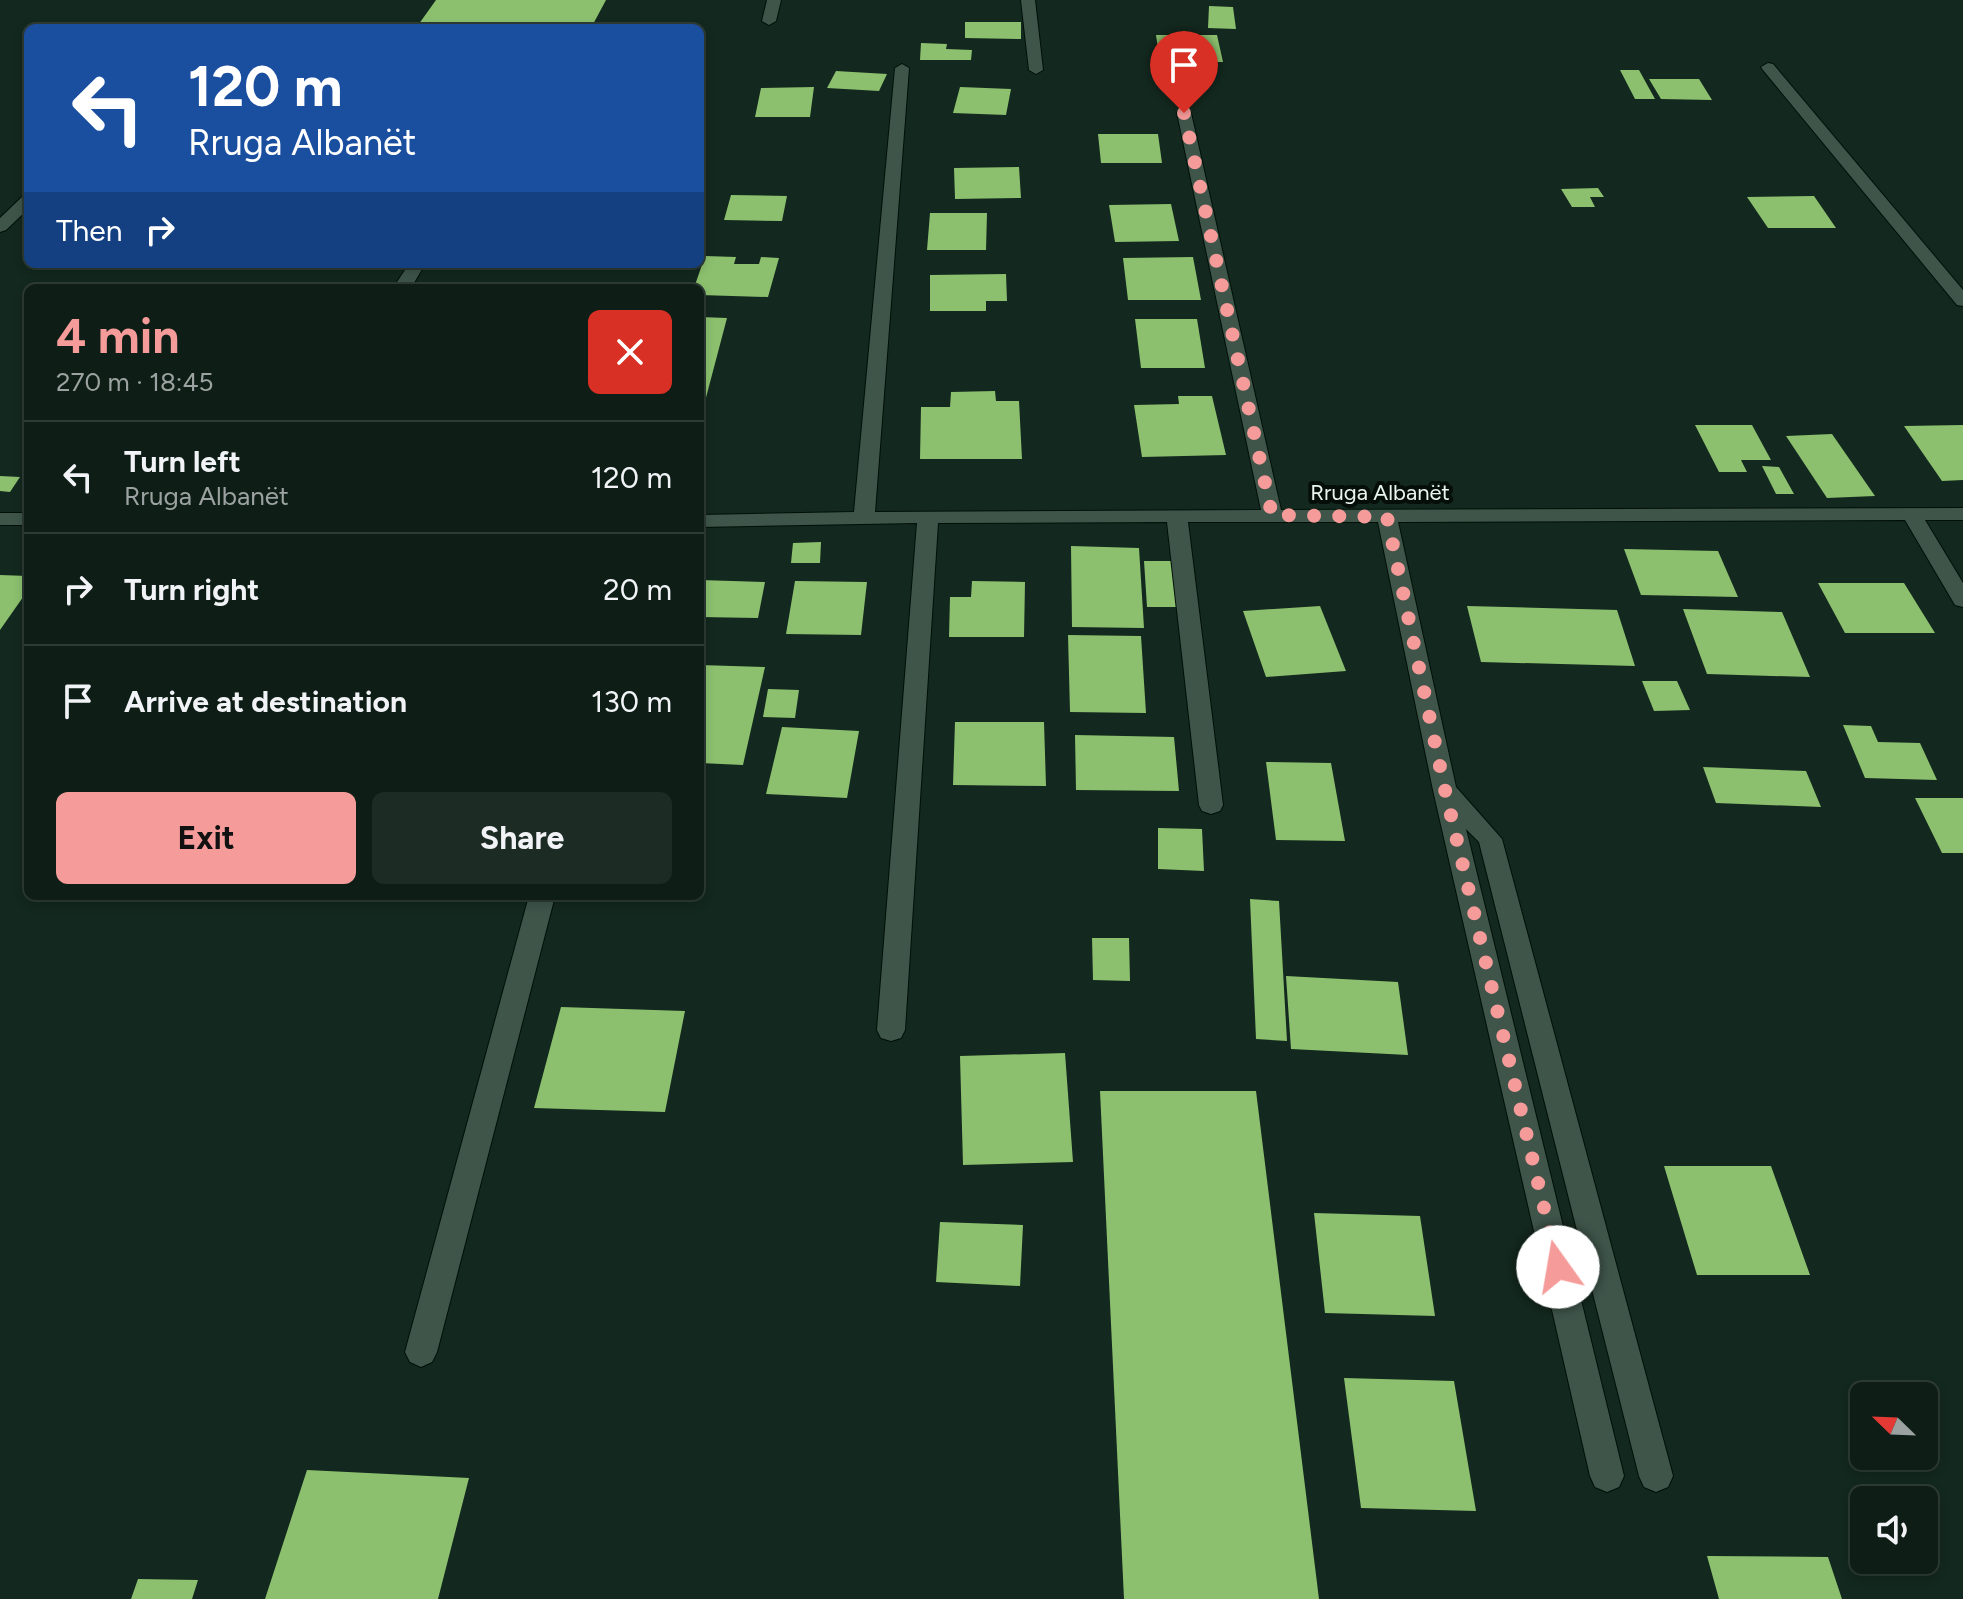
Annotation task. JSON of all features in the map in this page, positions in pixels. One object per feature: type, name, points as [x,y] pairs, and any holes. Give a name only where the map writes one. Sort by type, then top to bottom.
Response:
[{"type":"street","points":[[769,21],[774,0]]},
{"type":"street","points":[[1028,0],[1036,70]]},
{"type":"street","points":[[1768,67],[1963,301]]},
{"type":"street","points":[[864,518],[902,68]]},
{"type":"street","points":[[1184,113],[1272,515]]},
{"type":"street","points":[[0,227],[24,204]]},
{"type":"street","points":[[1911,514],[1963,600]]},
{"type":"street","name":"Rruga Albanët","points":[[704,521],[1272,515],[1963,514]]},
{"type":"street","points":[[891,1030],[928,517]]},
{"type":"street","points":[[1177,517],[1211,805]]},
{"type":"street","points":[[1387,517],[1445,790],[1607,1476]]},
{"type":"street","points":[[0,519],[24,519]]},
{"type":"street","points":[[1445,790],[1490,839],[1656,1476]]},
{"type":"street","points":[[421,1352],[541,900]]},
{"type":"building","points":[[436,0],[606,0],[593,24],[419,24]]},
{"type":"building","points":[[1209,6],[1233,7],[1236,29],[1208,28]]},
{"type":"building","points":[[965,22],[1021,22],[1021,39],[965,38]]},
{"type":"building","points":[[1156,35],[1217,35],[1223,62],[1160,62]]},
{"type":"building","points":[[921,43],[947,44],[946,49],[972,50],[971,60],[920,60]]},
{"type":"building","points":[[1620,70],[1639,70],[1655,99],[1635,99]]},
{"type":"building","points":[[836,71],[887,74],[879,91],[827,88]]},
{"type":"building","points":[[1649,79],[1699,79],[1712,100],[1661,99]]},
{"type":"building","points":[[814,87],[810,117],[755,117],[761,88]]},
{"type":"building","points":[[960,87],[1011,89],[1006,115],[953,113]]},
{"type":"building","points":[[1098,134],[1158,134],[1162,163],[1101,163]]},
{"type":"building","points":[[1019,167],[1021,198],[955,199],[954,168]]},
{"type":"building","points":[[1598,188],[1604,197],[1590,197],[1595,207],[1572,207],[1561,189]]},
{"type":"building","points":[[731,195],[787,196],[782,221],[724,220]]},
{"type":"building","points":[[1814,196],[1836,228],[1768,228],[1747,197]]},
{"type":"building","points":[[1171,204],[1179,241],[1115,242],[1109,205]]},
{"type":"building","points":[[930,213],[987,213],[986,250],[927,250]]},
{"type":"building","points":[[705,256],[736,257],[734,264],[759,264],[761,257],[779,258],[768,297],[704,295],[704,284],[695,284],[701,268],[704,268]]},
{"type":"building","points":[[1193,257],[1201,300],[1128,300],[1123,258]]},
{"type":"building","points":[[1006,274],[1007,301],[986,301],[986,311],[930,311],[930,275]]},
{"type":"building","points":[[704,317],[727,318],[704,405]]},
{"type":"building","points":[[1135,319],[1197,319],[1205,368],[1141,368]]},
{"type":"building","points":[[995,391],[996,401],[1019,401],[1022,459],[920,459],[921,407],[950,407],[951,392]]},
{"type":"building","points":[[1178,396],[1212,396],[1226,455],[1142,457],[1134,405],[1179,404]]},
{"type":"building","points":[[1695,425],[1752,425],[1771,460],[1741,460],[1747,472],[1719,472]]},
{"type":"building","points":[[1963,425],[1963,480],[1942,481],[1904,426]]},
{"type":"building","points":[[1832,434],[1875,496],[1827,498],[1786,436]]},
{"type":"building","points":[[1762,466],[1779,467],[1794,494],[1776,494]]},
{"type":"building","points":[[0,476],[20,477],[10,492],[0,491]]},
{"type":"building","points":[[821,542],[820,563],[791,563],[793,543]]},
{"type":"building","points":[[1071,546],[1139,548],[1144,628],[1072,627]]},
{"type":"building","points":[[1624,549],[1718,551],[1738,597],[1641,595]]},
{"type":"building","points":[[1144,561],[1175,561],[1179,607],[1147,607]]},
{"type":"building","points":[[0,575],[24,576],[24,596],[0,630]]},
{"type":"building","points":[[704,580],[765,582],[758,618],[704,617]]},
{"type":"building","points":[[795,581],[867,582],[861,635],[786,634]]},
{"type":"building","points":[[972,581],[1025,582],[1024,637],[949,637],[950,597],[971,597]]},
{"type":"building","points":[[1818,583],[1904,583],[1935,633],[1845,633]]},
{"type":"building","points":[[1320,606],[1346,671],[1266,677],[1243,611]]},
{"type":"building","points":[[1467,606],[1617,610],[1635,666],[1481,662]]},
{"type":"building","points":[[1683,609],[1782,612],[1810,677],[1707,674]]},
{"type":"building","points":[[1068,635],[1141,636],[1146,713],[1070,712]]},
{"type":"building","points":[[704,665],[765,667],[743,765],[704,763]]},
{"type":"building","points":[[1642,681],[1677,681],[1690,710],[1654,711]]},
{"type":"building","points":[[768,689],[799,690],[795,718],[763,717]]},
{"type":"building","points":[[955,722],[1044,722],[1046,786],[953,785]]},
{"type":"building","points":[[1843,725],[1871,726],[1878,742],[1920,743],[1937,780],[1865,778]]},
{"type":"building","points":[[782,727],[859,731],[847,798],[766,794]]},
{"type":"building","points":[[1075,735],[1174,737],[1179,791],[1076,790]]},
{"type":"building","points":[[1266,762],[1331,763],[1345,841],[1276,840]]},
{"type":"building","points":[[1703,767],[1806,771],[1821,807],[1716,803]]},
{"type":"building","points":[[1915,798],[1963,798],[1963,853],[1942,853]]},
{"type":"building","points":[[1158,828],[1202,829],[1204,871],[1158,869]]},
{"type":"building","points":[[1250,899],[1279,901],[1287,1041],[1256,1039]]},
{"type":"building","points":[[1092,938],[1129,938],[1130,981],[1093,980]]},
{"type":"building","points":[[1286,976],[1398,982],[1408,1055],[1291,1049]]},
{"type":"building","points":[[561,1007],[685,1011],[665,1112],[534,1108]]},
{"type":"building","points":[[1065,1053],[1073,1162],[963,1165],[960,1056]]},
{"type":"building","points":[[1100,1091],[1256,1091],[1319,1599],[1124,1599]]},
{"type":"building","points":[[1664,1166],[1771,1166],[1810,1275],[1697,1275]]},
{"type":"building","points":[[1314,1213],[1420,1216],[1435,1316],[1325,1313]]},
{"type":"building","points":[[940,1222],[1023,1225],[1020,1286],[936,1282]]},
{"type":"building","points":[[1344,1378],[1454,1381],[1476,1511],[1361,1508]]},
{"type":"building","points":[[307,1470],[469,1478],[438,1599],[265,1599]]},
{"type":"building","points":[[1707,1556],[1828,1557],[1842,1599],[1719,1599]]},
{"type":"building","points":[[138,1579],[198,1580],[192,1599],[131,1599]]},
{"type":"route","points":[[1184,113],[1272,515],[1387,517],[1445,790],[1558,1267]]}]
